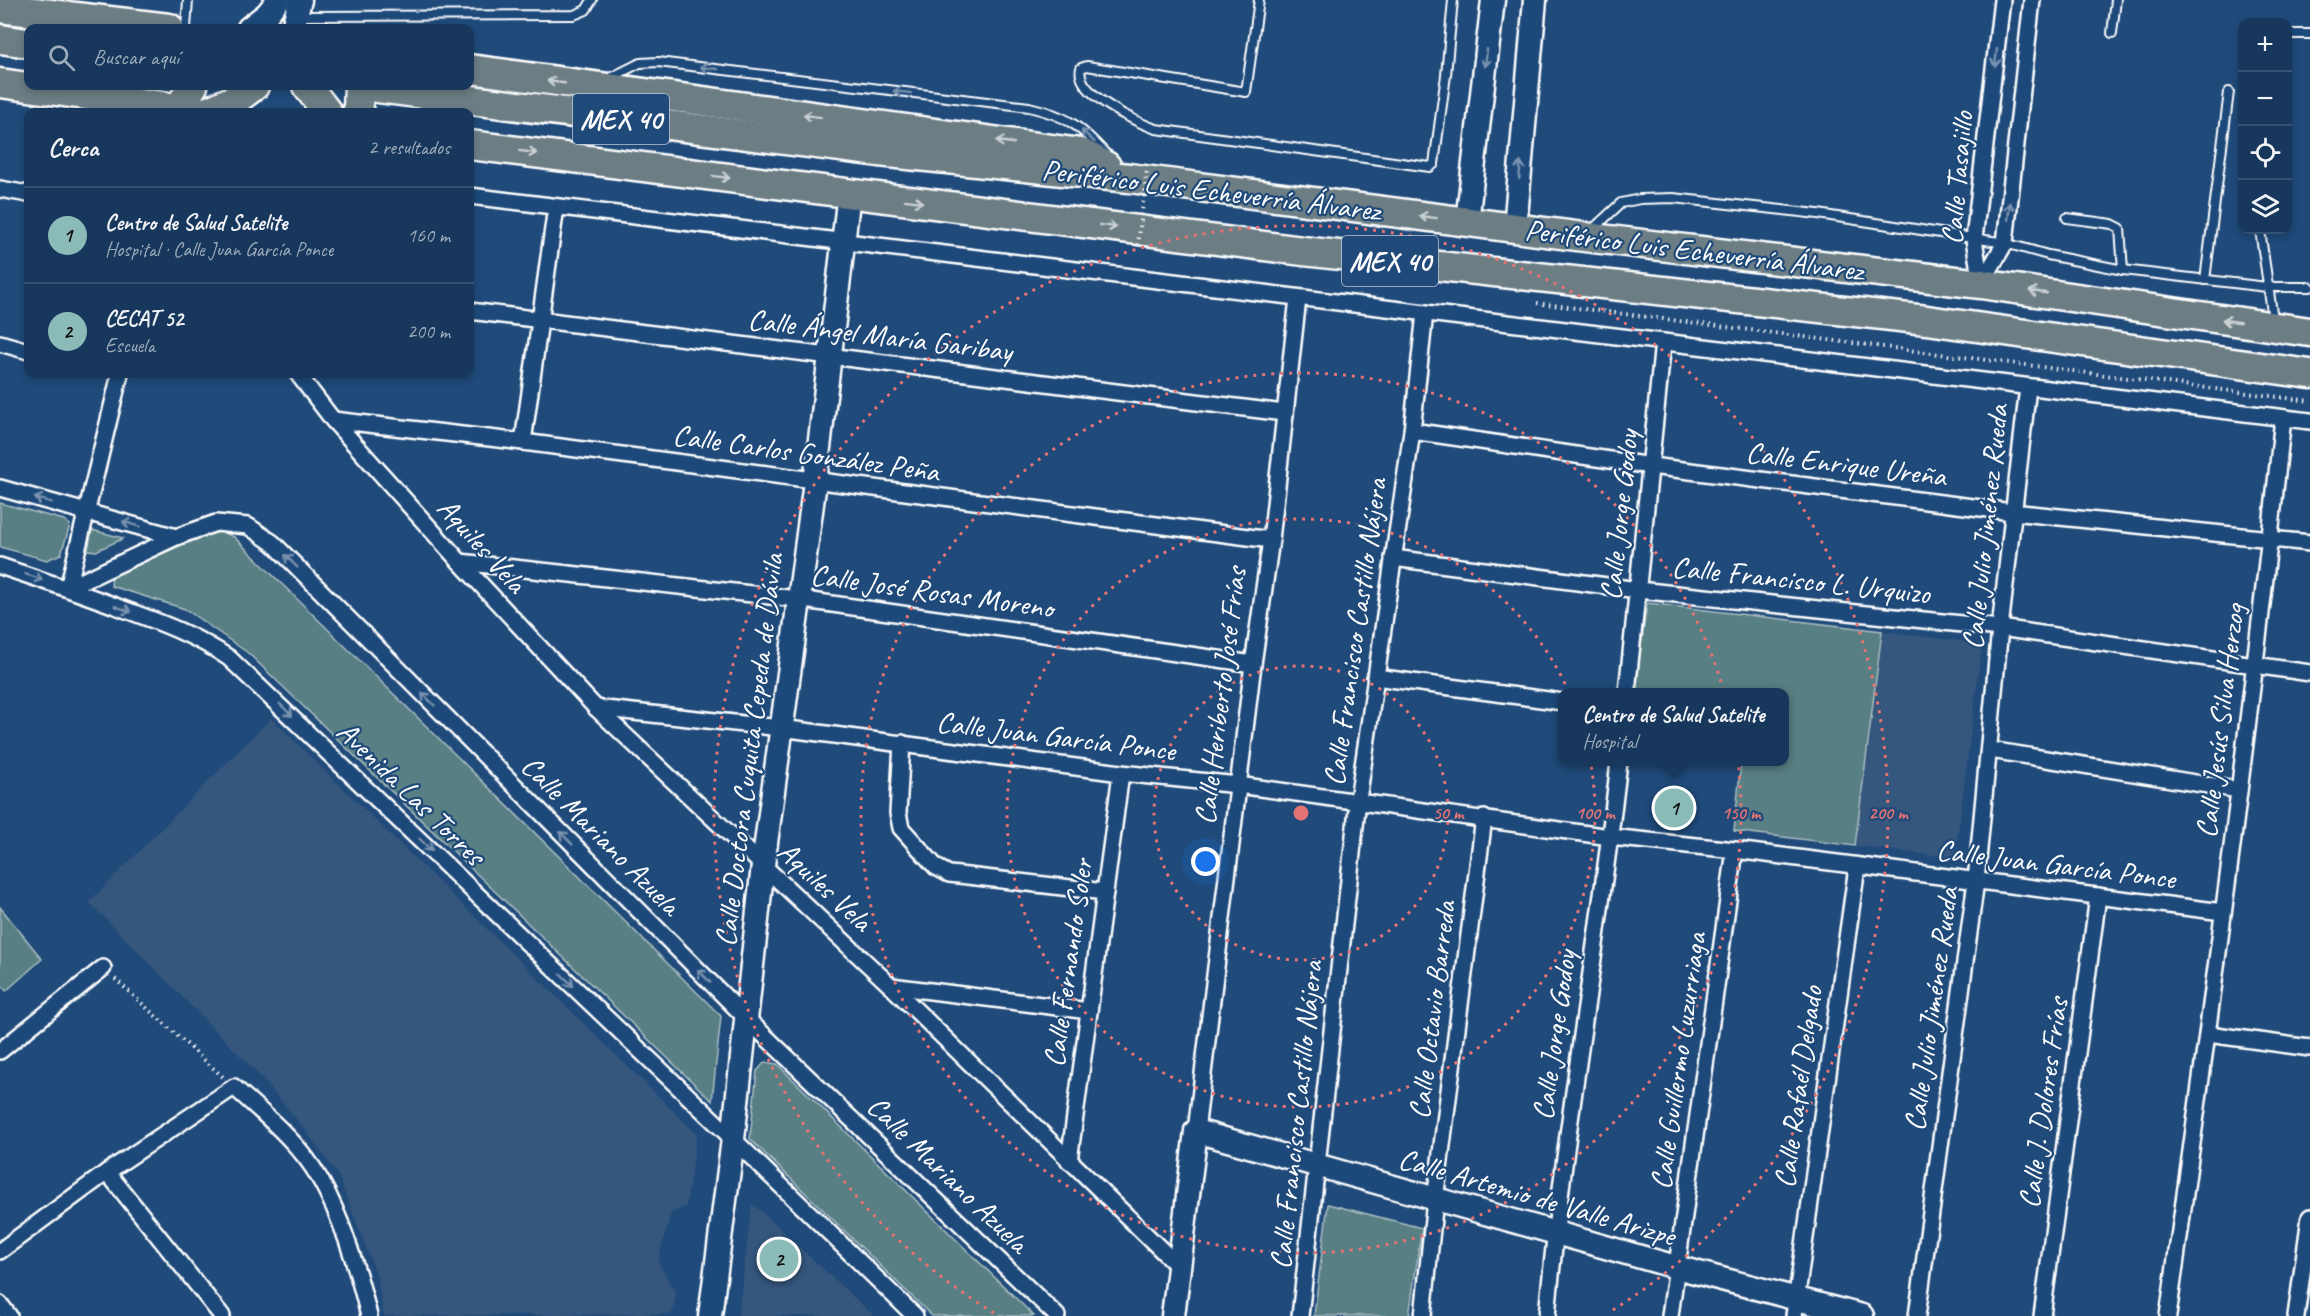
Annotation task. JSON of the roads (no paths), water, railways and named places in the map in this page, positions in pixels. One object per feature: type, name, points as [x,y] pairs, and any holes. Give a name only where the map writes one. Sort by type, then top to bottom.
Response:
[{"type":"highway","points":[[0,8],[59,11],[143,24]]},
{"type":"highway","points":[[0,39],[24,42]]},
{"type":"highway","points":[[474,70],[1081,153],[1128,169]]},
{"type":"highway","points":[[0,83],[24,86]]},
{"type":"highway","points":[[62,90],[196,105],[238,98],[249,90]]},
{"type":"highway","points":[[311,90],[324,108]]},
{"type":"highway","points":[[359,108],[360,90]]},
{"type":"highway","name":"Periférico Luis Echeverría Álvarez","points":[[392,90],[879,152],[1128,169],[1467,222],[1981,284],[2310,332]]},
{"type":"highway","name":"Periférico Luis Echeverría Álvarez","points":[[474,146],[1303,251],[1927,320],[2310,374]]},
{"type":"highway","points":[[1927,320],[1981,284],[2025,333]]},
{"type":"street","points":[[254,24],[267,14],[278,0],[294,18]]},
{"type":"street","points":[[1467,222],[1493,0]]},
{"type":"street","points":[[1515,228],[1535,0]]},
{"type":"street","name":"Calle Tasajillo","points":[[1981,284],[1974,239],[2002,0]]},
{"type":"street","name":"Calle Tasajillo","points":[[1981,284],[2005,243],[2032,0]]},
{"type":"street","points":[[0,189],[24,193]]},
{"type":"street","name":"Calle Doctora Cuquita Cepeda de Dávila","points":[[710,1316],[733,1139],[763,865],[797,599],[815,482],[828,356],[849,193]]},
{"type":"street","points":[[474,197],[2310,421]]},
{"type":"street","points":[[523,442],[556,207]]},
{"type":"street","name":"Calle Heriberto José Frías","points":[[1173,1316],[1253,664],[1271,540],[1298,298]]},
{"type":"street","name":"Calle Ángel María Garibay","points":[[474,310],[1284,413]]},
{"type":"street","name":"Calle Francisco Castillo Nájera","points":[[1300,1316],[1358,800],[1412,431],[1425,313]]},
{"type":"street","name":"Calle Jorge Godoy","points":[[1628,688],[1663,342]]},
{"type":"street","points":[[0,343],[24,350]]},
{"type":"street","points":[[68,588],[116,378]]},
{"type":"street","name":"Aquiles Vela","points":[[301,378],[333,420],[460,562],[596,708],[891,986],[1180,1268]]},
{"type":"street","name":"Calle Julio Jiménez Rueda","points":[[1917,1316],[1976,881],[2012,512],[2028,387]]},
{"type":"street","name":"Calle Jesús Silva Herzog","points":[[2168,1316],[2208,1034],[2271,538],[2283,418]]},
{"type":"street","name":"Calle Carlos González Peña","points":[[333,420],[523,442],[1271,540]]},
{"type":"street","name":"Calle Enrique Ureña","points":[[1412,431],[1651,466],[2012,512],[2310,543]]},
{"type":"street","points":[[0,488],[176,537]]},
{"type":"street","name":"Calle Mariano Azuela","points":[[68,588],[176,537],[216,524],[248,526],[273,543],[745,1017],[1056,1316]]},
{"type":"street","name":"Calle Francisco L. Urquizo","points":[[1393,558],[1638,590],[2000,628],[2310,673]]},
{"type":"street","name":"Calle José Rosas Moreno","points":[[460,562],[797,599],[1253,664]]},
{"type":"street","name":"Avenida Las Torres","points":[[0,566],[68,588],[175,628],[207,643],[229,658],[915,1316]]},
{"type":"street","points":[[1375,677],[1558,701]]},
{"type":"street","name":"Calle Juan García Ponce","points":[[596,708],[781,728],[1121,773],[1239,785],[1611,837],[1735,850],[2223,912]]},
{"type":"street","points":[[902,743],[898,822],[906,836],[936,867],[959,876],[1105,892]]},
{"type":"street","points":[[1990,750],[2239,790]]},
{"type":"street","name":"Calle Jorge Godoy","points":[[1547,1316],[1555,1233],[1582,1028],[1611,837],[1619,766]]},
{"type":"street","name":"Calle Fernando Soler","points":[[1069,1161],[1121,773]]},
{"type":"street","name":"Calle Octavio Barreda","points":[[1423,1316],[1435,1200],[1484,818]]},
{"type":"street","name":"Calle Guillermo Luzurriaga","points":[[1670,1316],[1735,850]]},
{"type":"street","name":"Calle Rafaél Delgado","points":[[1795,1307],[1857,867]]},
{"type":"street","name":"Calle J. Dolores Frías","points":[[2042,1316],[2098,897]]},
{"type":"street","points":[[0,1051],[103,968]]},
{"type":"street","points":[[891,986],[1089,1011]]},
{"type":"street","points":[[2208,1034],[2310,1048]]},
{"type":"street","points":[[0,1251],[107,1172],[234,1087],[276,1125],[307,1159],[324,1188],[359,1276],[369,1316]]},
{"type":"street","name":"Calle Artemio de Valle Arizpe","points":[[1196,1131],[1676,1267],[1795,1307],[1862,1316]]},
{"type":"street","points":[[107,1172],[222,1316]]},
{"type":"street","points":[[2296,1316],[2310,1217]]},
{"type":"street","points":[[0,1304],[9,1316]]},
{"type":"lane","points":[[186,24],[188,0]]},
{"type":"lane","points":[[294,18],[574,15],[586,10],[592,0]]},
{"type":"lane","points":[[1259,0],[1246,92],[1087,66],[1082,68],[1081,79],[1088,90],[1131,119],[1156,129],[1430,167],[1434,164],[1441,121],[1453,0]]},
{"type":"lane","points":[[2112,33],[2116,0]]},
{"type":"lane","points":[[2292,34],[2310,34]]},
{"type":"lane","points":[[594,87],[633,65],[648,62],[1029,107],[1053,113],[1074,122],[1128,169]]},
{"type":"lane","points":[[2205,280],[2229,92]]},
{"type":"lane","points":[[1584,237],[1621,203],[1640,199],[1673,198],[1818,214],[2005,243],[2048,255],[2123,270],[2267,287],[2310,287]]},
{"type":"lane","points":[[2067,218],[2112,224],[2120,228],[2123,270]]},
{"type":"lane","points":[[2260,234],[2274,327]]},
{"type":"place","name":"Centro de Salud Satelite","points":[[1674,808]]},
{"type":"place","name":"CECAT 52","points":[[779,1259]]}]
